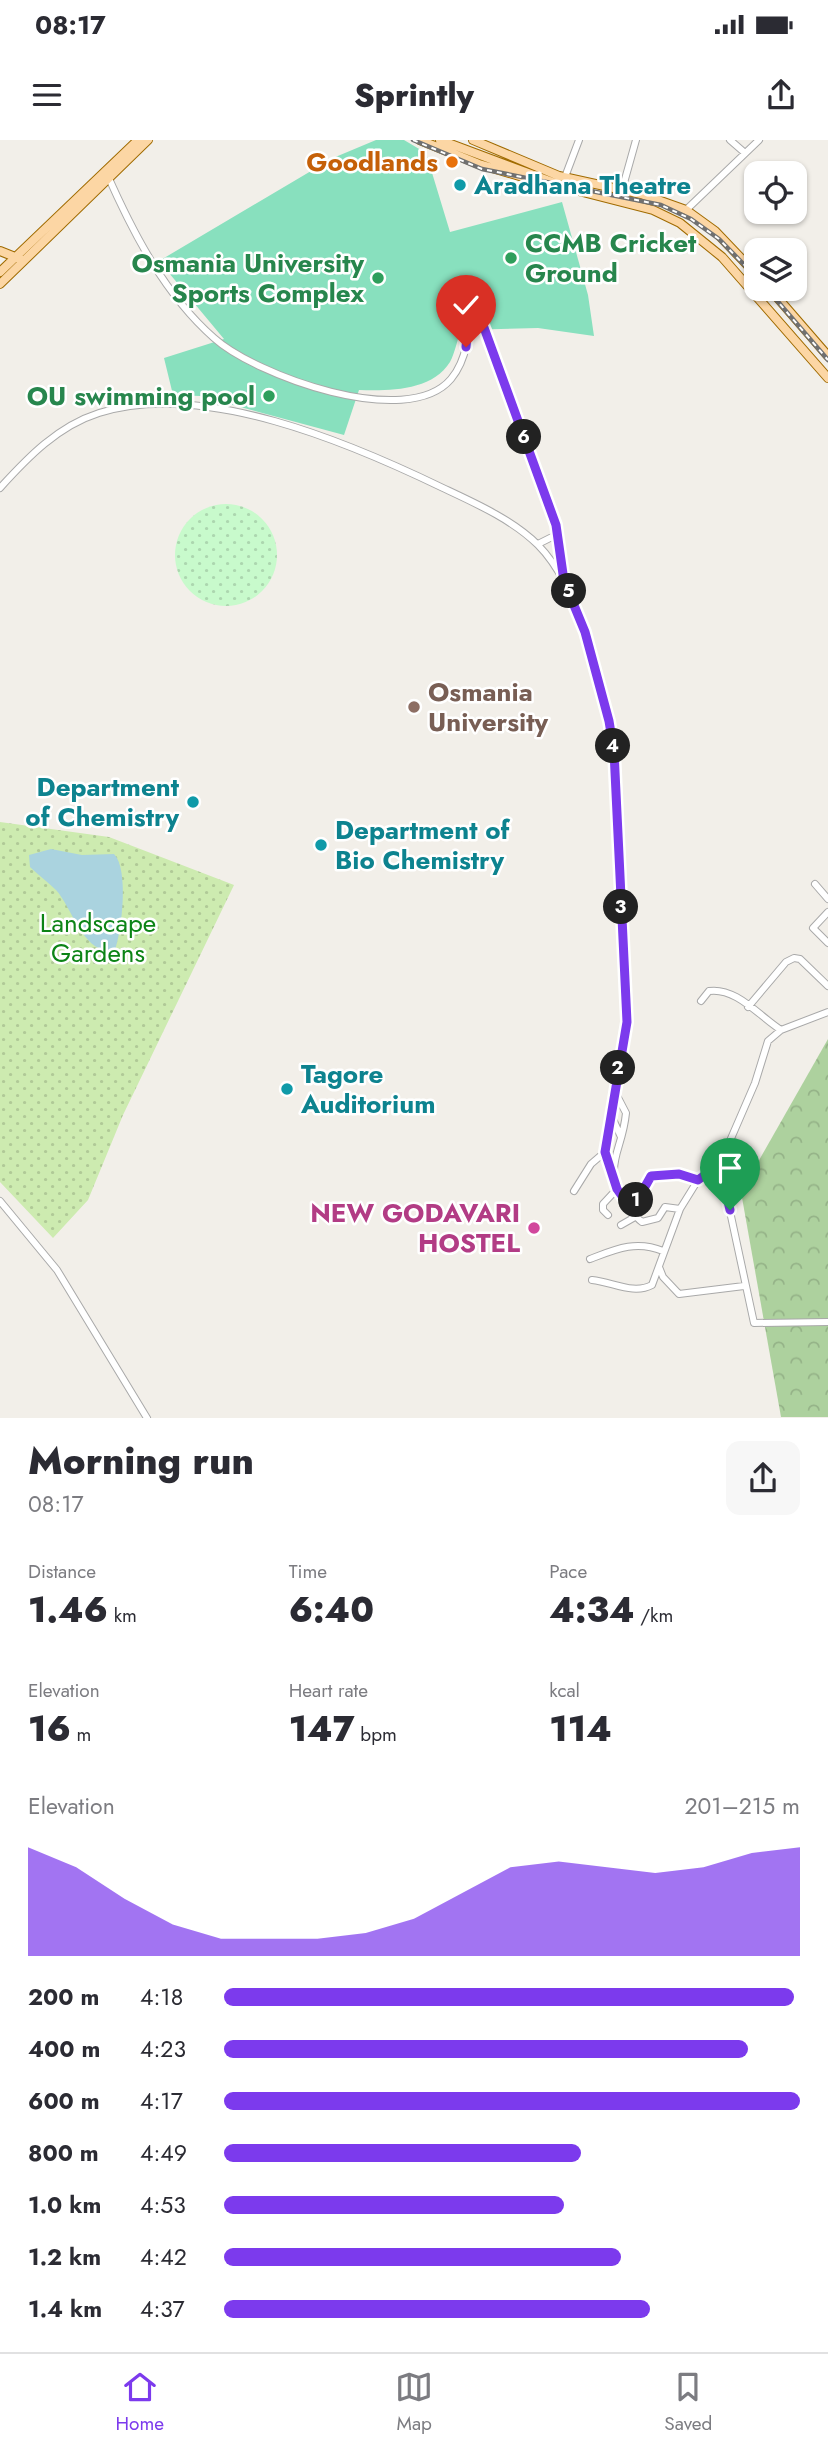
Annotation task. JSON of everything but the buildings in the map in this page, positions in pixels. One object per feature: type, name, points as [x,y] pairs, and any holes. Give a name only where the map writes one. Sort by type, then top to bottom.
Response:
[{"type":"main road","points":[[0,284],[17,262],[138,140]]},
{"type":"main road","points":[[107,173],[148,140]]},
{"type":"main road","points":[[420,140],[479,164],[560,178]]},
{"type":"main road","points":[[440,140],[537,174],[622,190],[686,210],[715,231],[744,261]]},
{"type":"main road","points":[[450,140],[537,174]]},
{"type":"main road","points":[[473,140],[560,178],[672,219],[712,248],[743,279],[828,378]]},
{"type":"main road","points":[[0,251],[17,262]]},
{"type":"main road","points":[[0,260],[17,262]]},
{"type":"main road","points":[[0,272],[17,262]]},
{"type":"main road","points":[[780,301],[828,356]]},
{"type":"street","points":[[560,178],[579,140]]},
{"type":"street","points":[[622,190],[636,140]]},
{"type":"street","points":[[730,140],[745,153]]},
{"type":"street","points":[[686,210],[759,140]]},
{"type":"street","points":[[107,173],[159,273],[193,318],[214,339],[247,362],[307,385],[358,398],[391,400],[427,393],[444,385],[452,378],[466,347],[471,292],[556,531],[564,581]]},
{"type":"street","points":[[0,488],[45,443],[73,423],[99,413],[136,405],[186,404],[292,426],[372,453],[469,500],[538,544],[564,581],[585,632],[609,721],[614,751],[627,1022],[613,1089],[612,1117],[605,1150],[617,1189],[633,1214],[642,1222],[652,1222],[659,1218],[665,1207],[680,1209]]},
{"type":"street","points":[[538,544],[547,542],[556,531]]},
{"type":"street","points":[[816,884],[828,899]]},
{"type":"street","points":[[828,912],[813,928],[828,943]]},
{"type":"street","points":[[748,1007],[786,962],[794,958],[828,986]]},
{"type":"street","points":[[701,1001],[709,991],[720,989],[731,993],[781,1030]]},
{"type":"street","points":[[828,1012],[781,1030],[768,1041],[755,1083],[726,1150],[723,1179],[754,1323],[828,1322]]},
{"type":"street","points":[[611,1168],[622,1138],[626,1112],[613,1089]]},
{"type":"street","points":[[612,1117],[622,1138]]},
{"type":"street","points":[[575,1191],[591,1164],[605,1150],[618,1150]]},
{"type":"street","points":[[592,1280],[614,1282],[631,1290],[642,1290],[655,1282],[658,1265],[680,1209],[698,1180],[725,1160]]},
{"type":"street","points":[[621,1225],[633,1214],[651,1176],[679,1174],[698,1180]]},
{"type":"street","points":[[608,1215],[603,1210],[603,1204],[617,1189]]},
{"type":"street","points":[[0,1201],[57,1270],[147,1418]]},
{"type":"street","points":[[590,1259],[638,1245],[663,1251]]},
{"type":"street","points":[[658,1265],[663,1277],[679,1294],[744,1286]]},
{"type":"green space","name":"Osmania University Sports Complex","points":[[376,140],[404,140],[426,153],[450,232],[562,202],[588,295],[594,336],[538,328],[461,330],[450,362],[432,379],[396,389],[359,390],[344,435],[200,396],[173,395],[164,358],[224,339],[159,261],[333,158]]},
{"type":"green space","points":[[226,504],[245,508],[262,519],[273,536],[277,555],[273,574],[262,591],[245,602],[226,606],[207,602],[190,591],[179,574],[175,555],[179,536],[190,519],[207,508]]},
{"type":"green space","name":"Landscape Gardens","points":[[0,822],[109,837],[234,885],[123,1115],[88,1200],[53,1238],[0,1182]]},
{"type":"green space","points":[[828,1039],[828,1417],[781,1417],[741,1192]]},
{"type":"water","points":[[51,849],[82,855],[114,854],[119,862],[123,886],[122,915],[115,950],[104,950],[87,939],[56,890],[30,867],[29,855]]},
{"type":"railway","points":[[413,140],[482,169],[661,205],[691,219],[719,239],[744,265]]},
{"type":"railway","points":[[777,301],[828,360]]},
{"type":"place","name":"Goodlands","points":[[452,162]]},
{"type":"place","name":"Aradhana Theatre","points":[[460,185]]},
{"type":"place","name":"CCMB Cricket Ground","points":[[511,258]]},
{"type":"place","name":"Osmania University Sports Complex","points":[[378,278]]},
{"type":"place","name":"OU swimming pool","points":[[269,396]]},
{"type":"place","name":"Osmania University","points":[[414,707]]},
{"type":"place","name":"Department of Chemistry","points":[[193,802]]},
{"type":"place","name":"Department of Bio Chemistry","points":[[321,845]]},
{"type":"place","name":"Tagore Auditorium","points":[[287,1089]]},
{"type":"place","name":"NEW GODAVARI HOSTEL","points":[[534,1228]]},
{"type":"route","points":[[466,347],[471,292],[556,525],[564,581],[585,632],[609,721],[614,751],[627,1022],[613,1089],[606,1160],[617,1189],[632,1210],[651,1176],[679,1174],[698,1180],[725,1160],[723,1179],[730,1210]]}]
